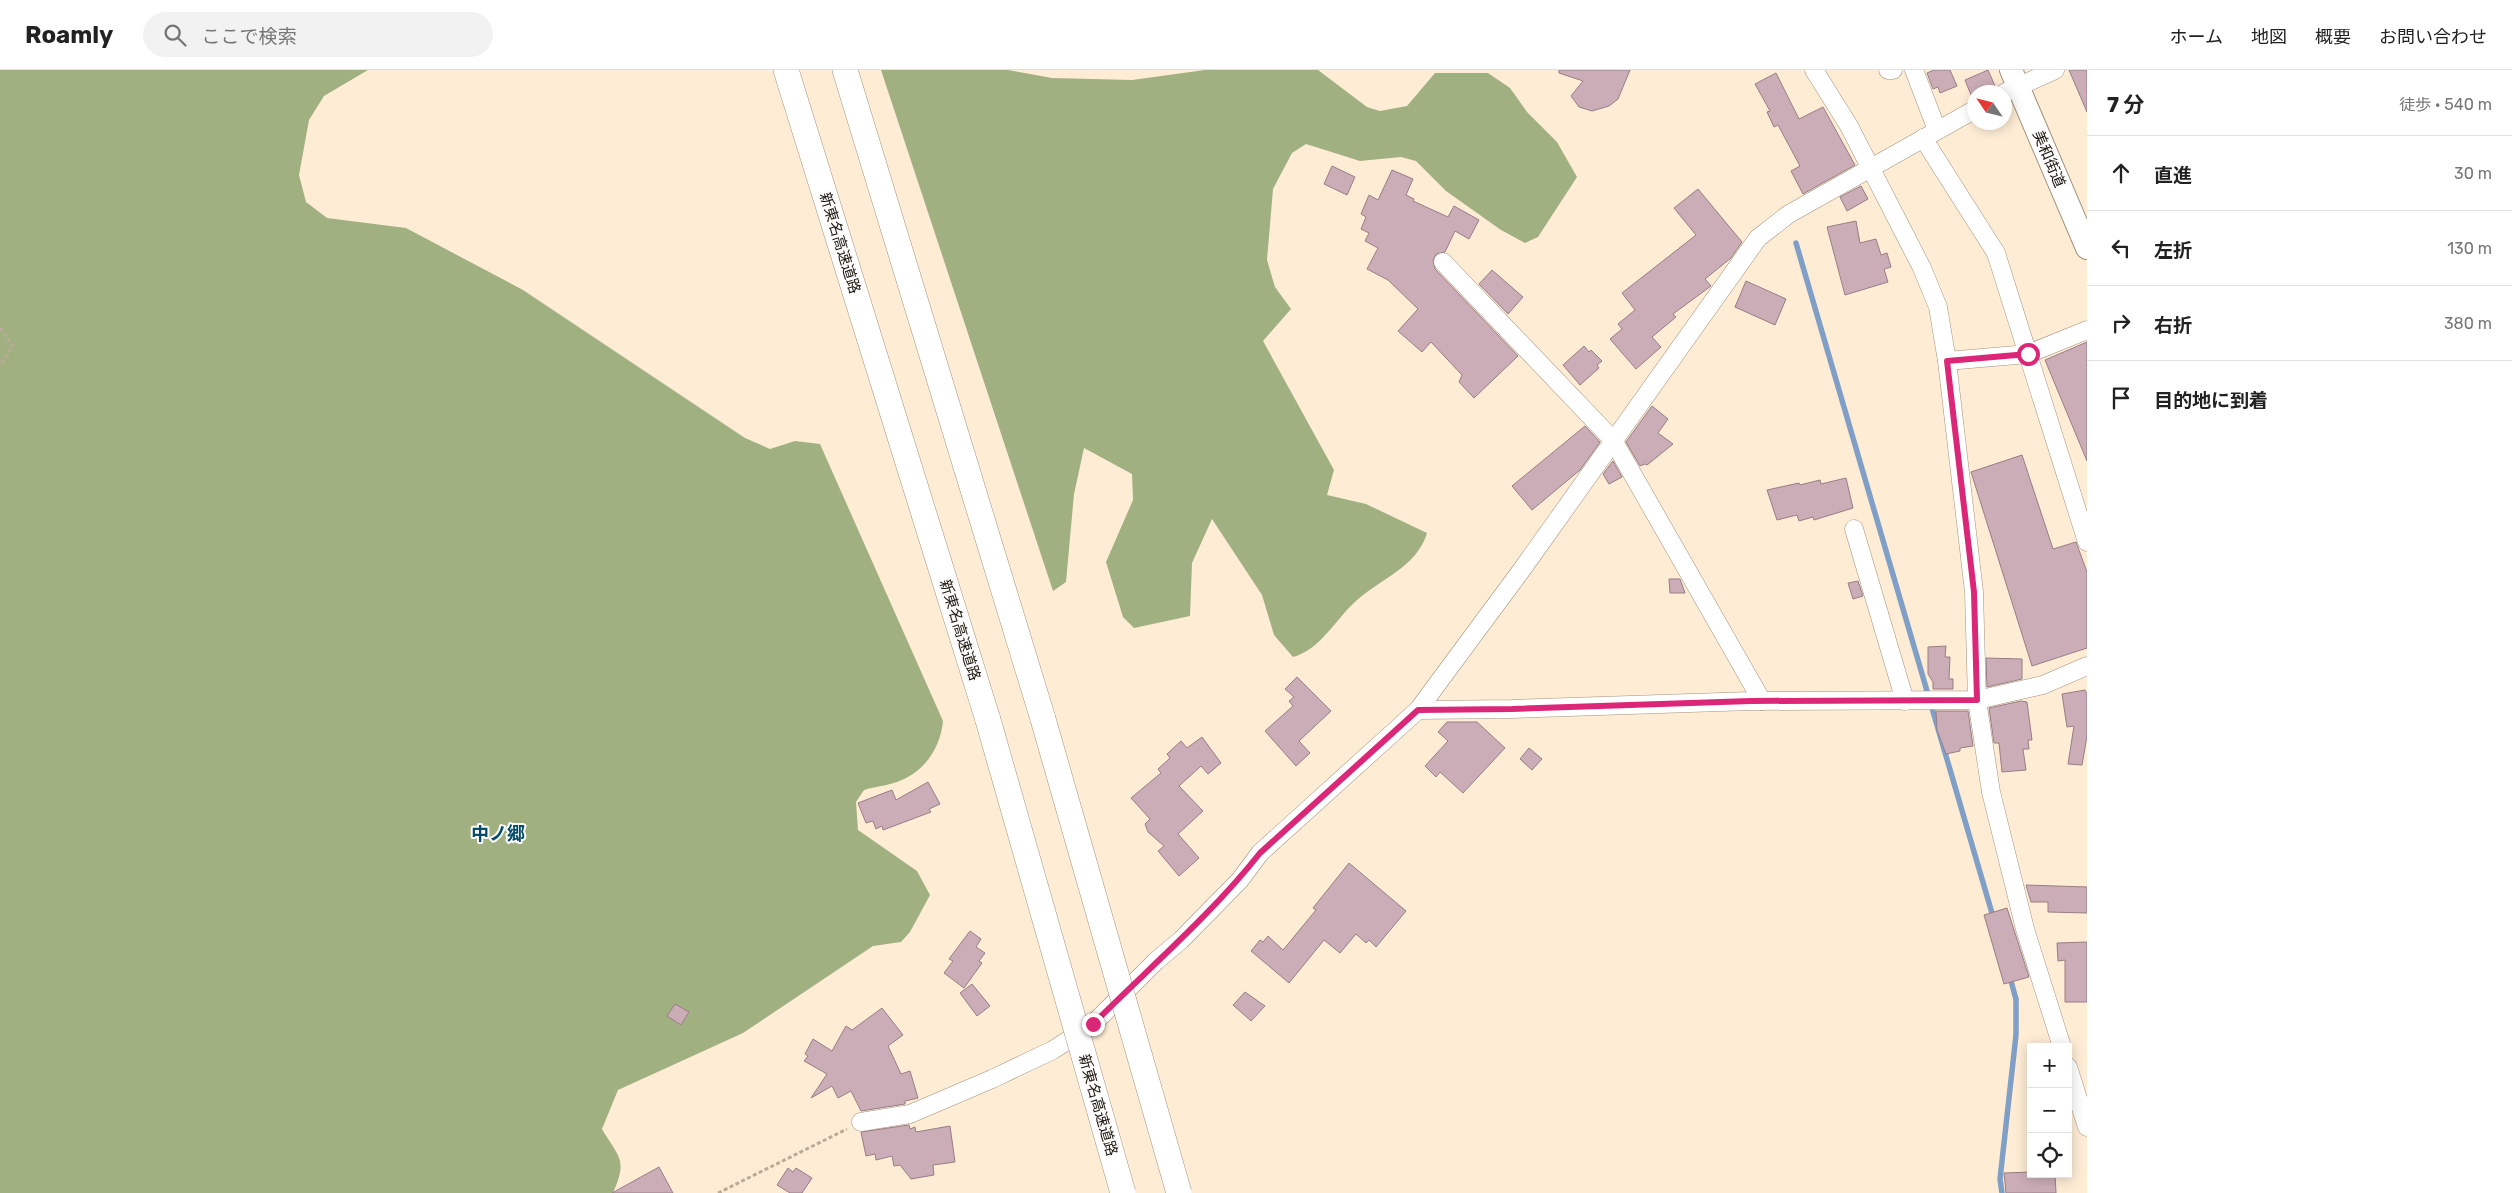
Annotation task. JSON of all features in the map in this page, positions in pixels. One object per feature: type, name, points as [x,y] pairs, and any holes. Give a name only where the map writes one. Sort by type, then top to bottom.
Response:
[{"type":"highway","name":"新東名高速道路","points":[[786,70],[988,720],[1123,1193]]},
{"type":"highway","points":[[845,70],[1043,719],[1179,1193]]},
{"type":"main road","name":"美和街道","points":[[2011,83],[2087,248]]},
{"type":"street","points":[[1814,70],[1849,126],[1922,268],[1938,307],[1947,361],[1974,592],[1977,700],[1991,792],[2026,929],[2061,1043]]},
{"type":"street","points":[[1888,70],[1893,70]]},
{"type":"street","points":[[1914,70],[1930,134],[1996,253],[2087,542]]},
{"type":"street","points":[[2011,83],[2055,70]]},
{"type":"street","points":[[861,1122],[910,1114],[983,1083],[1053,1050],[1093,1024],[1156,961],[1181,940],[1240,880],[1260,853],[1418,710],[1523,568],[1612,440],[1758,238],[1789,214],[1967,114]]},
{"type":"street","points":[[1443,262],[1612,440],[1762,701]]},
{"type":"street","points":[[1947,361],[2028,354],[2087,330]]},
{"type":"street","points":[[1854,529],[1905,701]]},
{"type":"street","points":[[1418,710],[1762,701],[1977,700],[2043,685],[2087,666]]},
{"type":"street","points":[[2072,1080],[2087,1127]]},
{"type":"path","points":[[0,328],[13,346],[0,366]]},
{"type":"path","points":[[718,1193],[861,1122]]},
{"type":"green space","points":[[0,70],[368,70],[324,96],[309,120],[299,175],[306,202],[327,218],[406,228],[523,290],[745,438],[770,449],[795,441],[820,444],[943,721],[936,746],[921,768],[891,784],[864,790],[856,802],[858,830],[917,871],[930,895],[910,932],[901,942],[873,946],[743,1033],[618,1090],[602,1129],[620,1159],[620,1173],[613,1193],[0,1193]]},
{"type":"green space","points":[[881,70],[1008,70],[1052,78],[1132,80],[1205,70],[1318,70],[1367,107],[1380,111],[1407,106],[1435,73],[1488,73],[1510,88],[1527,112],[1557,142],[1577,177],[1538,237],[1525,243],[1501,230],[1446,191],[1416,161],[1401,157],[1360,161],[1306,144],[1292,153],[1273,189],[1267,260],[1275,287],[1291,309],[1263,341],[1334,470],[1327,495],[1366,504],[1427,533],[1415,555],[1397,572],[1356,601],[1327,634],[1311,648],[1293,657],[1274,635],[1262,595],[1212,519],[1192,563],[1190,616],[1134,628],[1123,617],[1106,562],[1133,500],[1132,474],[1084,448],[1074,494],[1066,582],[1053,591]]},
{"type":"building","points":[[1559,70],[1630,70],[1618,99],[1609,106],[1592,111],[1579,107],[1571,96],[1583,81],[1559,73]]},
{"type":"building","points":[[1934,70],[1950,70],[1957,86],[1940,93],[1938,87],[1933,89],[1927,73]]},
{"type":"building","points":[[1988,70],[1995,85],[1967,85],[1965,80]]},
{"type":"building","points":[[2069,70],[2087,70],[2087,112]]},
{"type":"building","points":[[1776,73],[1799,119],[1823,107],[1855,165],[1803,194],[1791,171],[1800,166],[1778,125],[1774,127],[1767,112],[1770,111],[1755,84]]},
{"type":"building","points":[[1332,166],[1355,177],[1347,195],[1324,184]]},
{"type":"building","points":[[1392,170],[1413,179],[1406,195],[1414,199],[1413,201],[1448,217],[1454,206],[1479,220],[1469,239],[1455,231],[1445,252],[1436,254],[1433,260],[1435,269],[1518,356],[1474,398],[1459,382],[1462,375],[1431,342],[1422,352],[1398,331],[1418,309],[1388,280],[1367,269],[1378,248],[1365,241],[1369,233],[1361,229],[1366,217],[1361,214],[1369,195],[1378,200]]},
{"type":"building","points":[[1861,186],[1868,199],[1847,211],[1840,197]]},
{"type":"building","points":[[1698,189],[1742,242],[1731,258],[1705,279],[1711,286],[1673,314],[1676,317],[1652,337],[1661,347],[1636,369],[1610,339],[1622,329],[1618,324],[1635,310],[1622,293],[1696,235],[1674,208]]},
{"type":"building","points":[[1856,221],[1860,243],[1876,239],[1881,255],[1887,253],[1891,267],[1884,269],[1888,282],[1845,295],[1827,227]]},
{"type":"building","points":[[1492,270],[1523,297],[1508,314],[1479,284]]},
{"type":"building","points":[[1746,281],[1786,299],[1775,325],[1735,307]]},
{"type":"building","points":[[2087,342],[2087,461],[2045,360]]},
{"type":"building","points":[[1584,346],[1602,361],[1597,365],[1599,368],[1580,385],[1563,365]]},
{"type":"building","points":[[1652,406],[1668,419],[1658,433],[1673,444],[1647,465],[1640,466],[1626,442]]},
{"type":"building","points":[[1585,426],[1600,442],[1580,470],[1532,510],[1512,486]]},
{"type":"building","points":[[2022,455],[2053,549],[2076,542],[2087,572],[2087,648],[2032,666],[1971,472]]},
{"type":"building","points":[[1613,461],[1622,477],[1609,484],[1603,474]]},
{"type":"building","points":[[1846,478],[1853,508],[1814,520],[1813,517],[1799,521],[1797,515],[1777,520],[1767,490],[1820,480],[1821,484]]},
{"type":"building","points":[[1669,579],[1680,579],[1685,593],[1670,593]]},
{"type":"building","points":[[1858,581],[1863,596],[1853,599],[1848,583]]},
{"type":"building","points":[[1946,646],[1945,657],[1950,657],[1949,679],[1953,679],[1953,689],[1933,689],[1933,682],[1928,674],[1928,647]]},
{"type":"building","points":[[1986,658],[2022,659],[2022,679],[1987,687]]},
{"type":"building","points":[[1297,677],[1331,711],[1299,741],[1310,753],[1296,766],[1265,731],[1293,706],[1289,701],[1294,697],[1285,689]]},
{"type":"building","points":[[2085,690],[2087,694],[2087,736],[2082,765],[2068,764],[2074,726],[2067,727],[2062,694]]},
{"type":"building","points":[[2021,701],[2027,702],[2032,740],[2028,740],[2029,749],[2023,749],[2026,770],[2002,772],[1999,743],[1994,743],[1989,708]]},
{"type":"building","points":[[1936,711],[1968,711],[1973,746],[1960,748],[1960,751],[1946,754],[1937,730]]},
{"type":"building","points":[[1447,722],[1477,722],[1505,748],[1463,793],[1440,772],[1436,777],[1425,766],[1448,741],[1438,732]]},
{"type":"building","points":[[1202,737],[1221,763],[1208,774],[1201,766],[1179,786],[1203,811],[1178,834],[1199,858],[1179,876],[1158,851],[1164,846],[1148,832],[1145,824],[1150,819],[1131,798],[1161,773],[1158,769],[1170,758],[1167,754],[1181,741],[1187,748]]},
{"type":"building","points":[[1529,748],[1542,759],[1532,770],[1520,759]]},
{"type":"building","points":[[928,782],[940,804],[929,809],[931,812],[883,830],[882,826],[876,829],[873,821],[866,823],[858,803],[892,790],[896,800]]},
{"type":"building","points":[[1349,863],[1406,911],[1376,947],[1369,940],[1366,943],[1356,934],[1340,953],[1324,940],[1289,983],[1251,951],[1260,940],[1263,942],[1268,936],[1283,950],[1316,910],[1313,908]]},
{"type":"building","points":[[2026,885],[2087,887],[2087,913],[2048,912],[2048,902],[2031,902]]},
{"type":"building","points":[[2007,908],[2029,977],[2004,984],[1984,915]]},
{"type":"building","points":[[970,931],[981,939],[976,947],[985,953],[979,961],[982,963],[964,988],[944,973],[953,961],[949,959]]},
{"type":"building","points":[[2087,942],[2087,1002],[2065,1002],[2065,960],[2058,961],[2057,943]]},
{"type":"building","points":[[972,984],[990,1006],[977,1016],[960,993]]},
{"type":"building","points":[[1245,992],[1265,1006],[1251,1021],[1233,1005]]},
{"type":"building","points":[[675,1004],[689,1012],[681,1025],[667,1016]]},
{"type":"building","points":[[882,1008],[903,1035],[888,1046],[901,1074],[910,1071],[918,1098],[905,1101],[905,1104],[861,1111],[851,1091],[838,1098],[832,1086],[811,1098],[827,1074],[804,1061],[808,1056],[805,1054],[813,1039],[832,1051],[846,1026],[852,1030]]},
{"type":"building","points":[[909,1125],[910,1129],[915,1127],[916,1132],[950,1126],[955,1162],[933,1165],[934,1175],[911,1179],[900,1165],[894,1166],[892,1156],[876,1160],[875,1154],[866,1156],[861,1132]]},
{"type":"building","points":[[659,1167],[673,1193],[612,1193]]},
{"type":"building","points":[[788,1168],[793,1172],[796,1168],[812,1178],[802,1193],[790,1193],[777,1185]]},
{"type":"building","points":[[2027,1172],[2027,1178],[2055,1178],[2056,1193],[2006,1193],[2004,1173]]},
{"type":"waterway","points":[[1796,243],[1994,920]]},
{"type":"waterway","points":[[2002,1193],[2000,1179],[2016,1035],[2016,999],[2009,974]]},
{"type":"district","name":"中ノ郷","points":[[498,834]]},
{"type":"route","points":[[1093,1024],[1156,961],[1181,940],[1240,880],[1260,853],[1418,710],[1512,709],[1751,701],[1977,700],[1974,592],[1947,361],[2028,354]]}]
